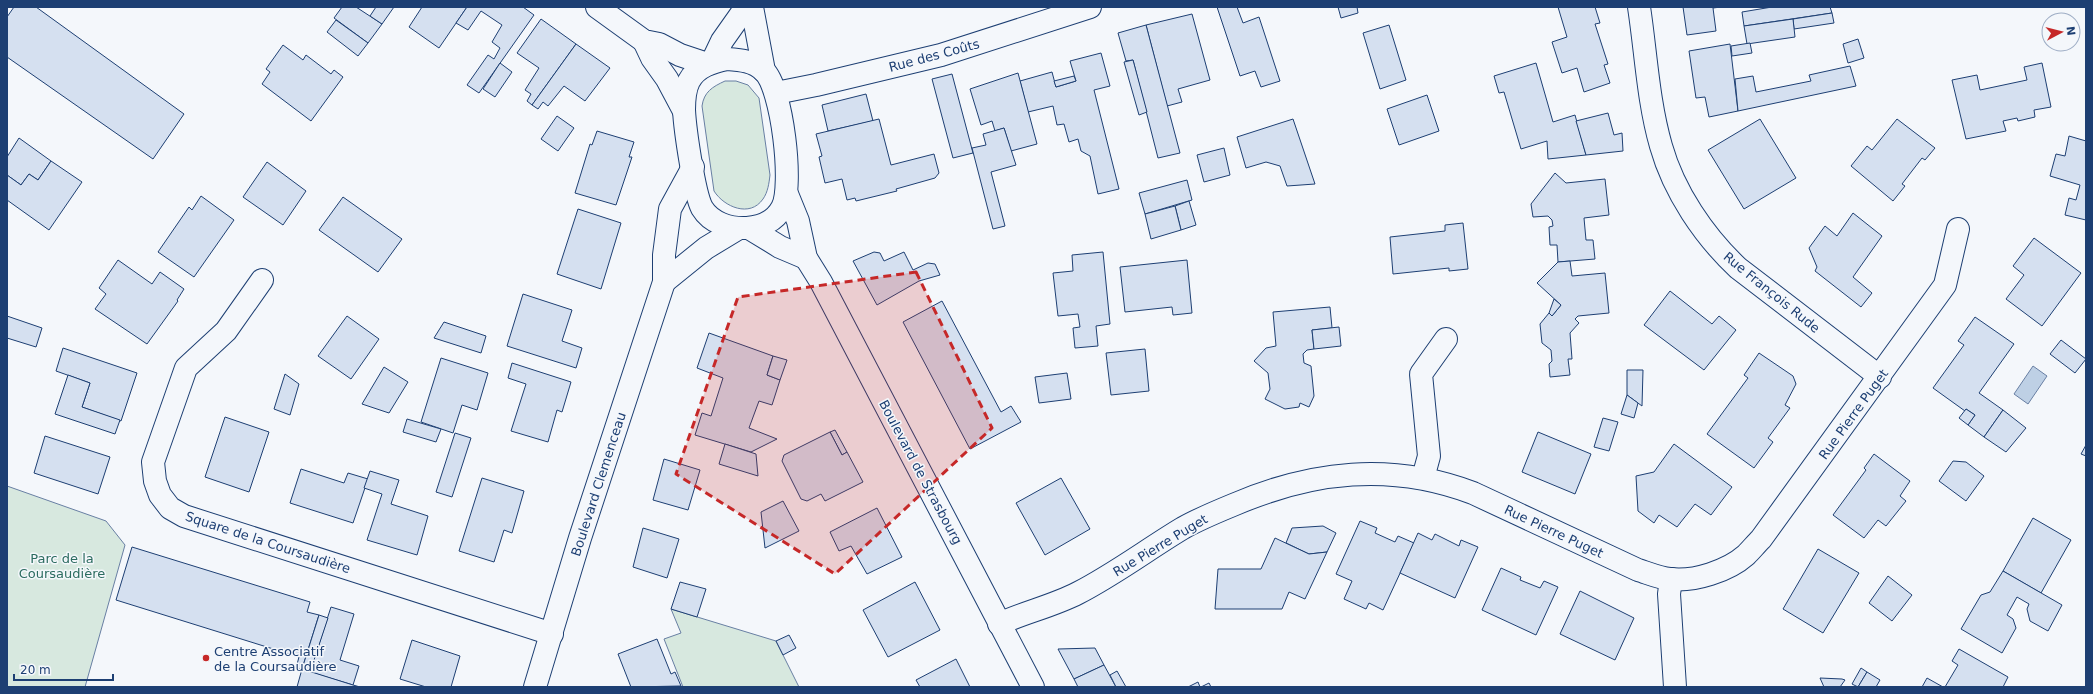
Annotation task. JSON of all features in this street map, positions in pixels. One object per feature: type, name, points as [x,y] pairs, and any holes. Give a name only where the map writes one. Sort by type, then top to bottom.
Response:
[{"type":"street","points":[[598,7],[644,41],[659,44],[680,55],[710,63],[728,59],[743,60],[754,64],[764,71]]},
{"type":"street","points":[[746,7],[722,41],[710,63],[690,80],[685,93],[684,111],[696,193],[703,208],[712,219],[722,224],[744,228],[780,247],[806,258]]},
{"type":"street","points":[[664,282],[706,248],[744,228],[763,225],[775,218],[783,207],[787,194],[787,177],[780,109],[776,93],[764,71],[752,7]]},
{"type":"street","name":"Rue des Coûts","points":[[776,93],[941,55],[1090,7]]},
{"type":"street","name":"Rue François Rude","points":[[1639,7],[1654,116],[1661,146],[1669,168],[1696,220],[1718,249],[1738,268],[1880,377]]},
{"type":"street","points":[[644,41],[652,58],[667,79],[684,111]]},
{"type":"street","name":"Boulevard Clemenceau","points":[[535,687],[580,538],[664,282],[664,256],[670,209],[692,167]]},
{"type":"street","name":"Boulevard de Strasbourg","points":[[787,194],[798,221],[806,258],[825,289],[1033,687]]},
{"type":"street","name":"Rue Pierre Puget","points":[[999,624],[1019,614],[1077,594],[1185,527],[1252,496],[1305,481],[1342,474],[1400,475],[1447,483],[1473,493],[1638,570],[1672,579],[1689,578],[1711,573],[1730,566],[1745,556],[1761,539],[1880,377],[1945,285],[1958,229]]},
{"type":"street","name":"Square de la Coursaudière","points":[[262,280],[226,331],[186,368],[153,462],[155,481],[160,495],[170,508],[184,516],[552,634]]},
{"type":"street","points":[[1423,478],[1429,456],[1421,374],[1446,340]]},
{"type":"street","points":[[1672,579],[1670,594],[1675,687]]},
{"type":"highlighted area","points":[[916,272],[992,428],[835,574],[676,474],[738,297]]},
{"type":"green space","points":[[725,81],[736,81],[748,85],[759,98],[770,175],[765,196],[758,205],[751,208],[744,209],[730,206],[718,197],[714,191],[702,106],[709,90]]},
{"type":"green space","name":"Parc de la Coursaudière","points":[[7,486],[106,521],[125,545],[85,687],[7,687]]},
{"type":"green space","points":[[671,609],[776,641],[799,687],[683,687],[664,639],[681,633]]},
{"type":"water","points":[[2033,366],[2047,376],[2028,404],[2014,394]]},
{"type":"building","points":[[14,7],[36,7],[184,114],[153,159],[7,57],[7,17]]},
{"type":"building","points":[[342,7],[356,7],[382,24],[368,43],[334,18]]},
{"type":"building","points":[[376,7],[394,7],[382,24],[370,16]]},
{"type":"building","points":[[422,7],[467,7],[439,48],[409,27]]},
{"type":"building","points":[[467,7],[523,7],[534,15],[479,93],[467,85],[488,55],[494,59],[500,48],[492,42],[502,25],[481,11],[468,30],[456,23]]},
{"type":"building","points":[[1217,7],[1237,7],[1243,23],[1259,17],[1280,81],[1261,87],[1255,71],[1240,76]]},
{"type":"building","points":[[1338,7],[1357,7],[1358,13],[1341,18]]},
{"type":"building","points":[[1558,7],[1595,7],[1600,23],[1595,24],[1608,64],[1604,65],[1610,83],[1584,92],[1577,68],[1562,73],[1552,42],[1567,37]]},
{"type":"building","points":[[1683,7],[1721,7],[1713,8],[1716,31],[1687,35]]},
{"type":"building","points":[[1772,7],[1830,7],[1832,13],[1744,26],[1742,12]]},
{"type":"building","points":[[1832,13],[1834,23],[1794,29],[1793,19]]},
{"type":"building","points":[[1192,14],[1210,80],[1178,89],[1182,102],[1167,106],[1146,25]]},
{"type":"building","points":[[541,19],[576,44],[532,105],[527,101],[531,94],[525,90],[539,68],[517,53]]},
{"type":"building","points":[[1793,19],[1795,37],[1747,44],[1744,26]]},
{"type":"building","points":[[336,20],[368,43],[358,56],[327,32]]},
{"type":"building","points":[[1146,25],[1180,153],[1158,158],[1133,60],[1126,61],[1118,33]]},
{"type":"building","points":[[1389,25],[1406,80],[1380,89],[1363,33]]},
{"type":"building","points":[[1858,39],[1864,58],[1848,63],[1843,44]]},
{"type":"building","points":[[1750,43],[1752,53],[1732,56],[1731,46]]},
{"type":"building","points":[[576,44],[610,68],[585,101],[564,86],[548,106],[543,102],[538,109],[532,105]]},
{"type":"building","points":[[1730,44],[1738,111],[1709,117],[1705,97],[1696,98],[1689,51]]},
{"type":"building","points":[[283,45],[303,60],[306,55],[331,74],[334,70],[343,77],[311,121],[262,84],[270,72],[266,69]]},
{"type":"building","points":[[1101,53],[1110,86],[1094,90],[1119,189],[1098,194],[1090,156],[1081,151],[1078,139],[1069,142],[1064,124],[1057,125],[1053,106],[1028,112],[1020,81],[1052,72],[1056,87],[1076,81],[1070,61]]},
{"type":"building","points":[[1133,60],[1147,112],[1139,115],[1124,62]]},
{"type":"building","points":[[500,63],[512,72],[495,97],[483,89]]},
{"type":"building","points":[[1536,63],[1553,122],[1575,115],[1586,155],[1548,159],[1547,141],[1521,149],[1504,92],[1499,93],[1494,76]]},
{"type":"building","points":[[2042,63],[2051,107],[2034,110],[2035,117],[2018,121],[2017,118],[2003,121],[2006,131],[1966,139],[1952,80],[1977,75],[1980,90],[2027,80],[2024,67]]},
{"type":"building","points":[[1850,66],[1856,86],[1738,111],[1735,79],[1753,76],[1756,92],[1811,81],[1809,75]]},
{"type":"building","points":[[1018,73],[1037,144],[1011,151],[1004,128],[995,131],[992,121],[981,125],[970,89]]},
{"type":"building","points":[[952,74],[973,153],[953,158],[932,79]]},
{"type":"building","points":[[1074,76],[1076,81],[1056,87],[1054,81]]},
{"type":"building","points":[[866,94],[873,121],[828,131],[822,105]]},
{"type":"building","points":[[1427,95],[1439,131],[1399,145],[1387,109]]},
{"type":"building","points":[[1608,113],[1614,135],[1622,133],[1623,151],[1586,155],[1576,121]]},
{"type":"building","points":[[557,116],[574,128],[558,151],[541,139]]},
{"type":"building","points":[[879,119],[891,165],[934,154],[939,173],[935,178],[896,189],[897,191],[856,201],[855,198],[847,200],[842,179],[825,183],[819,157],[822,156],[816,134]]},
{"type":"building","points":[[1293,119],[1315,184],[1287,186],[1280,166],[1266,162],[1246,168],[1237,137]]},
{"type":"building","points":[[1760,119],[1796,178],[1744,209],[1708,150]]},
{"type":"building","points":[[1897,119],[1935,148],[1925,160],[1922,158],[1902,184],[1905,186],[1893,201],[1851,166],[1867,146],[1872,150]]},
{"type":"building","points":[[1004,128],[1016,165],[991,172],[1005,226],[993,229],[972,148],[986,145],[983,134]]},
{"type":"building","points":[[597,131],[634,142],[629,157],[632,157],[616,205],[575,193],[590,144],[592,145]]},
{"type":"building","points":[[2069,136],[2086,141],[2086,220],[2065,215],[2069,198],[2076,200],[2080,185],[2050,176],[2056,154],[2065,156]]},
{"type":"building","points":[[19,138],[51,161],[38,180],[29,174],[21,185],[7,175],[7,157]]},
{"type":"building","points":[[1224,148],[1230,175],[1204,182],[1197,155]]},
{"type":"building","points":[[51,161],[82,182],[49,230],[7,200],[7,175],[21,185],[29,174],[38,180]]},
{"type":"building","points":[[267,162],[306,191],[283,225],[243,197]]},
{"type":"building","points":[[1555,173],[1566,183],[1605,179],[1609,215],[1584,218],[1586,240],[1593,240],[1595,259],[1558,262],[1557,245],[1550,245],[1549,227],[1553,226],[1552,220],[1548,216],[1533,217],[1531,204]]},
{"type":"building","points":[[1187,180],[1192,200],[1145,214],[1139,193]]},
{"type":"building","points":[[201,196],[234,220],[194,277],[158,252],[189,207],[192,210]]},
{"type":"building","points":[[343,197],[402,239],[378,272],[319,230]]},
{"type":"building","points":[[1189,201],[1196,225],[1181,230],[1175,206]]},
{"type":"building","points":[[1175,206],[1181,230],[1151,239],[1145,214]]},
{"type":"building","points":[[578,209],[621,223],[601,289],[557,274]]},
{"type":"building","points":[[1853,213],[1882,236],[1853,277],[1872,293],[1861,307],[1815,271],[1817,267],[1809,248],[1825,226],[1837,236]]},
{"type":"building","points":[[1463,223],[1468,269],[1449,271],[1449,268],[1393,274],[1390,237],[1445,231],[1445,225]]},
{"type":"building","points":[[2034,238],[2081,273],[2042,326],[2006,299],[2024,275],[2013,266]]},
{"type":"building","points":[[874,252],[880,253],[884,261],[904,252],[913,270],[928,263],[935,264],[940,275],[919,281],[877,305],[853,261]]},
{"type":"building","points":[[1103,252],[1110,324],[1096,326],[1098,346],[1075,348],[1073,328],[1080,327],[1078,314],[1058,316],[1053,273],[1073,271],[1072,255]]},
{"type":"building","points":[[118,260],[152,284],[160,272],[184,289],[177,300],[178,301],[147,344],[95,309],[106,294],[99,288]]},
{"type":"building","points":[[1187,260],[1192,313],[1173,315],[1172,307],[1125,312],[1120,267]]},
{"type":"building","points":[[1570,261],[1572,276],[1605,273],[1609,313],[1578,316],[1575,319],[1579,323],[1570,333],[1572,359],[1568,359],[1570,375],[1550,377],[1549,364],[1552,361],[1551,350],[1542,343],[1540,324],[1549,313],[1552,316],[1561,305],[1537,283],[1558,262]]},
{"type":"building","points":[[1670,291],[1712,324],[1719,316],[1736,330],[1704,370],[1644,325]]},
{"type":"building","points":[[523,294],[572,310],[562,341],[582,348],[576,368],[507,346]]},
{"type":"building","points":[[1554,299],[1561,305],[1552,316],[1549,313]]},
{"type":"building","points":[[942,301],[1001,412],[1011,406],[1021,422],[970,449],[903,322]]},
{"type":"building","points":[[1330,307],[1332,328],[1312,330],[1314,349],[1307,350],[1303,354],[1304,363],[1311,366],[1314,396],[1309,407],[1300,403],[1299,407],[1285,409],[1265,399],[1270,389],[1268,373],[1254,361],[1266,348],[1276,346],[1273,312]]},
{"type":"building","points":[[7,316],[42,328],[36,347],[7,338]]},
{"type":"building","points":[[347,316],[379,339],[351,379],[318,356]]},
{"type":"building","points":[[1975,317],[2014,344],[1979,393],[2003,410],[1984,437],[1968,425],[1975,415],[1966,409],[1965,411],[1933,388],[1964,345],[1958,341]]},
{"type":"building","points":[[444,322],[486,336],[481,353],[434,338]]},
{"type":"building","points":[[1339,327],[1341,346],[1314,349],[1312,330]]},
{"type":"building","points":[[709,333],[773,356],[767,375],[780,380],[772,405],[759,401],[749,428],[777,439],[751,452],[695,435],[702,413],[711,416],[723,378],[697,368]]},
{"type":"building","points":[[2061,340],[2086,359],[2075,373],[2050,354]]},
{"type":"building","points":[[63,348],[137,373],[121,421],[82,407],[90,383],[56,371]]},
{"type":"building","points":[[1145,349],[1149,391],[1111,395],[1106,353]]},
{"type":"building","points":[[1759,353],[1793,376],[1796,384],[1785,405],[1790,408],[1768,438],[1773,442],[1754,468],[1707,434],[1748,378],[1744,375]]},
{"type":"building","points":[[773,356],[787,360],[780,380],[767,375]]},
{"type":"building","points":[[441,358],[488,373],[477,410],[462,405],[453,433],[421,422]]},
{"type":"building","points":[[512,363],[571,382],[562,412],[557,410],[548,442],[511,431],[526,384],[508,378]]},
{"type":"building","points":[[384,367],[408,382],[389,413],[362,404]]},
{"type":"building","points":[[1627,370],[1643,370],[1642,406],[1627,395]]},
{"type":"building","points":[[1067,373],[1071,399],[1039,403],[1035,377]]},
{"type":"building","points":[[285,374],[299,384],[290,415],[274,409]]},
{"type":"building","points":[[68,375],[90,383],[82,407],[120,420],[115,434],[55,414]]},
{"type":"building","points":[[1627,395],[1638,403],[1634,418],[1621,414]]},
{"type":"building","points":[[1966,409],[1975,415],[1968,425],[1959,418]]},
{"type":"building","points":[[2003,410],[2026,428],[2006,452],[1984,437]]},
{"type":"building","points":[[225,417],[269,432],[249,492],[205,477]]},
{"type":"building","points":[[1603,418],[1618,422],[1609,451],[1594,447]]},
{"type":"building","points":[[407,419],[441,429],[436,442],[403,432]]},
{"type":"building","points":[[835,430],[847,452],[842,455],[830,432]]},
{"type":"building","points":[[830,432],[842,455],[847,452],[863,482],[825,501],[821,494],[807,501],[801,499],[782,461],[784,455]]},
{"type":"building","points":[[1538,432],[1591,454],[1575,494],[1522,472]]},
{"type":"building","points":[[455,433],[471,438],[452,497],[436,492]]},
{"type":"building","points":[[45,436],[110,457],[98,494],[34,473]]},
{"type":"building","points":[[725,444],[756,454],[758,476],[719,464]]},
{"type":"building","points":[[1674,444],[1732,487],[1711,515],[1695,504],[1677,527],[1659,515],[1654,523],[1638,511],[1636,476],[1654,472]]},
{"type":"building","points":[[2086,445],[2086,456],[2081,454]]},
{"type":"building","points":[[1874,454],[1910,481],[1900,496],[1906,501],[1886,526],[1878,520],[1864,538],[1833,515],[1866,470],[1864,468]]},
{"type":"building","points":[[664,459],[700,470],[688,510],[653,500]]},
{"type":"building","points":[[1953,461],[1966,462],[1984,476],[1966,501],[1939,481]]},
{"type":"building","points":[[301,469],[344,483],[348,473],[368,479],[353,523],[290,503]]},
{"type":"building","points":[[370,471],[399,480],[391,504],[428,516],[417,555],[367,540],[382,494],[364,488]]},
{"type":"building","points":[[482,478],[524,491],[512,533],[504,530],[494,562],[459,551]]},
{"type":"building","points":[[1061,478],[1090,529],[1045,555],[1016,503]]},
{"type":"building","points":[[783,501],[799,531],[765,548],[761,512]]},
{"type":"building","points":[[877,508],[902,557],[867,574],[851,546],[839,551],[830,532]]},
{"type":"building","points":[[2033,518],[2071,540],[2041,593],[2003,571]]},
{"type":"building","points":[[1360,521],[1377,528],[1375,533],[1395,542],[1398,536],[1414,543],[1383,610],[1369,603],[1366,609],[1344,599],[1352,581],[1336,574]]},
{"type":"building","points":[[1323,526],[1336,533],[1327,552],[1309,554],[1286,543],[1292,528]]},
{"type":"building","points":[[643,528],[679,539],[667,578],[633,567]]},
{"type":"building","points":[[1418,533],[1432,540],[1435,534],[1459,546],[1461,540],[1478,547],[1455,598],[1400,573]]},
{"type":"building","points":[[1275,538],[1309,554],[1327,552],[1305,599],[1289,592],[1282,609],[1215,609],[1218,569],[1261,569]]},
{"type":"building","points":[[132,547],[310,602],[307,612],[319,615],[302,669],[296,668],[299,657],[116,600]]},
{"type":"building","points":[[1818,549],[1859,573],[1823,633],[1783,609]]},
{"type":"building","points":[[1501,568],[1521,577],[1520,580],[1540,588],[1544,581],[1558,587],[1536,635],[1482,610]]},
{"type":"building","points":[[2003,571],[2062,605],[2048,631],[2030,621],[2027,609],[2029,604],[2017,597],[2007,615],[2013,619],[2016,628],[2002,653],[1961,629],[1981,595],[1990,592]]},
{"type":"building","points":[[1888,576],[1912,595],[1892,621],[1869,603]]},
{"type":"building","points":[[680,582],[706,589],[697,617],[671,609]]},
{"type":"building","points":[[915,582],[940,630],[888,657],[863,610]]},
{"type":"building","points":[[1580,591],[1634,618],[1615,660],[1560,634]]},
{"type":"building","points":[[331,607],[354,614],[340,660],[359,666],[353,685],[310,672]]},
{"type":"building","points":[[319,615],[328,618],[310,672],[302,669]]},
{"type":"building","points":[[789,635],[796,648],[783,655],[776,641]]},
{"type":"building","points":[[657,639],[671,674],[675,672],[681,686],[631,687],[618,654]]},
{"type":"building","points":[[412,640],[460,656],[451,687],[426,687],[400,679]]},
{"type":"building","points":[[1095,648],[1104,665],[1074,679],[1058,649]]},
{"type":"building","points":[[1959,649],[2008,677],[2003,687],[1945,687],[1958,665],[1952,661]]},
{"type":"building","points":[[956,659],[970,687],[920,687],[916,680]]},
{"type":"building","points":[[1104,665],[1116,687],[1078,687],[1074,679]]},
{"type":"building","points":[[1861,668],[1867,672],[1858,687],[1852,684]]},
{"type":"building","points":[[302,669],[353,685],[360,687],[297,687]]},
{"type":"building","points":[[1117,671],[1126,687],[1116,687],[1110,675]]},
{"type":"building","points":[[1867,672],[1880,680],[1876,687],[1858,687]]},
{"type":"building","points":[[1820,678],[1845,680],[1840,687],[1824,687]]},
{"type":"building","points":[[1927,678],[1943,687],[1922,687]]},
{"type":"building","points":[[1198,682],[1200,687],[1188,687]]},
{"type":"building","points":[[1209,683],[1211,687],[1201,687]]},
{"type":"place","name":"Centre Associatif de la Coursaudière","points":[[206,658]]}]
